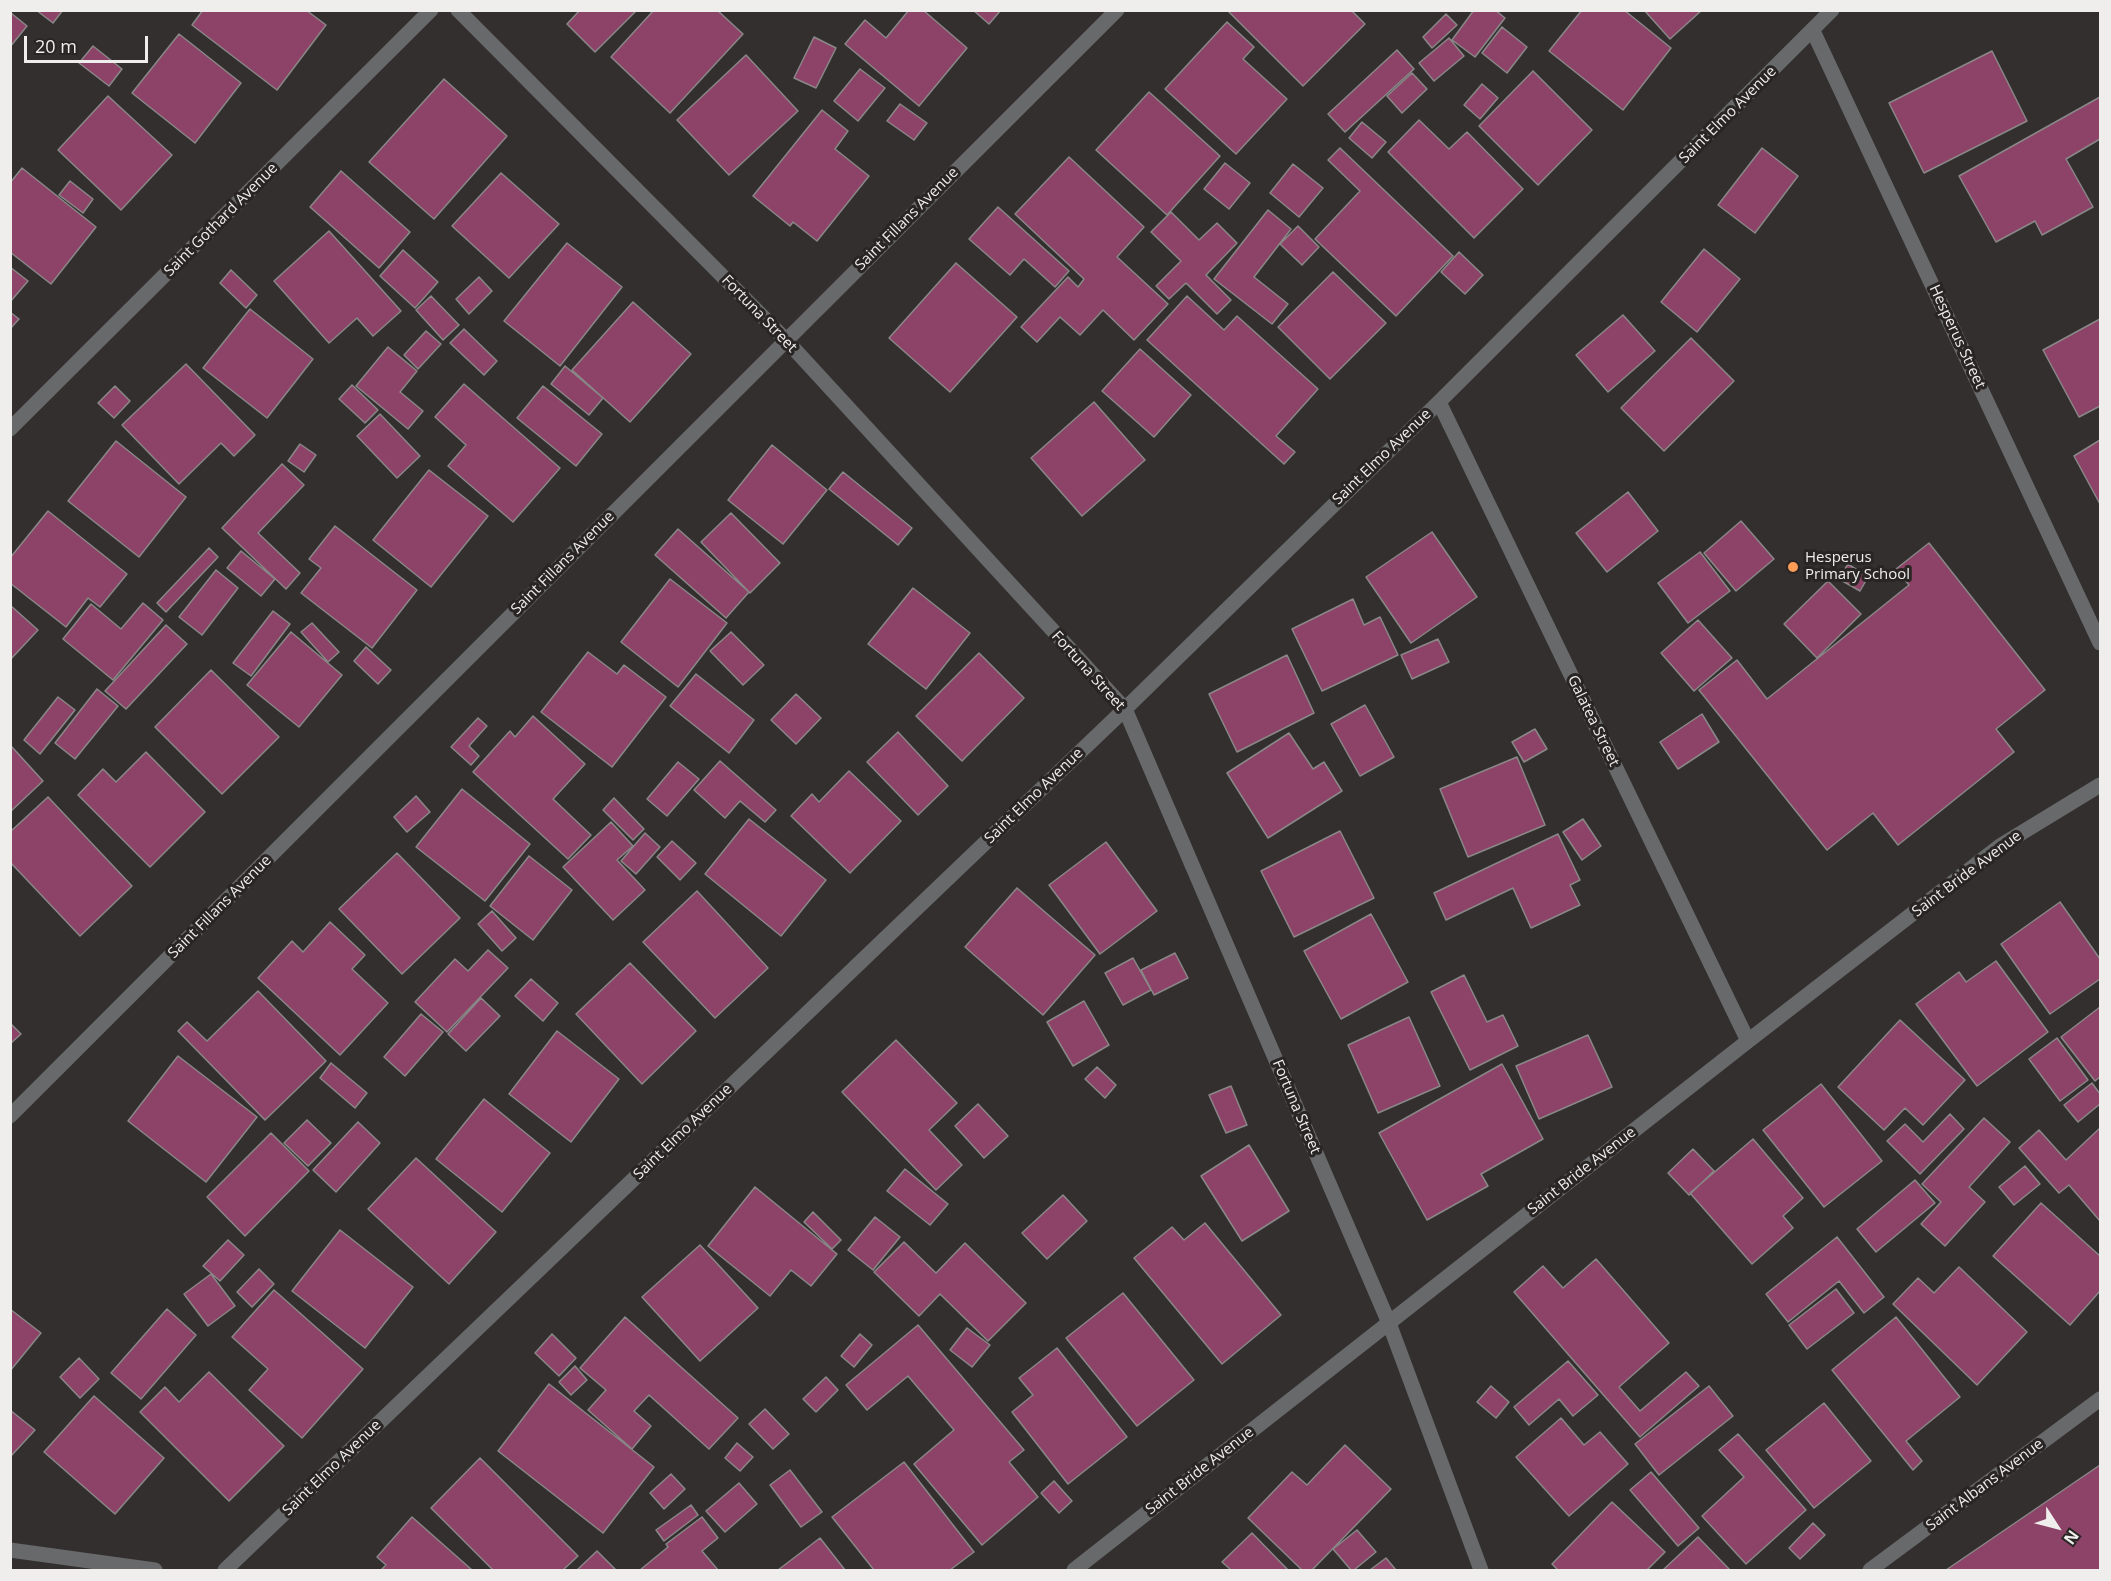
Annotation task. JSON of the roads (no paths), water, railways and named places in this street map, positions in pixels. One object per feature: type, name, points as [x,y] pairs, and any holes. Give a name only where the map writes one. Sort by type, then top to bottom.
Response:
[{"type":"street","name":"Saint Gothard Avenue","points":[[10,429],[432,10]]},
{"type":"street","name":"Fortuna Street","points":[[458,10],[786,340],[1125,709],[1389,1323],[1480,1570]]},
{"type":"street","name":"Saint Fillans Avenue","points":[[10,1116],[1117,10]]},
{"type":"street","name":"Saint Elmo Avenue","points":[[225,1570],[1125,709],[1439,402],[1832,10]]},
{"type":"street","name":"Hesperus Street","points":[[1813,31],[2100,643]]},
{"type":"street","name":"Galatea Street","points":[[1439,402],[1748,1041]]},
{"type":"street","name":"Saint Bride Avenue","points":[[1074,1570],[2000,846],[2100,785]]},
{"type":"street","name":"Saint Albans Avenue","points":[[1881,1567],[2100,1399]]},
{"type":"street","points":[[10,1550],[155,1570]]},
{"type":"place","name":"Hesperus Primary School","points":[[1793,567]]}]
